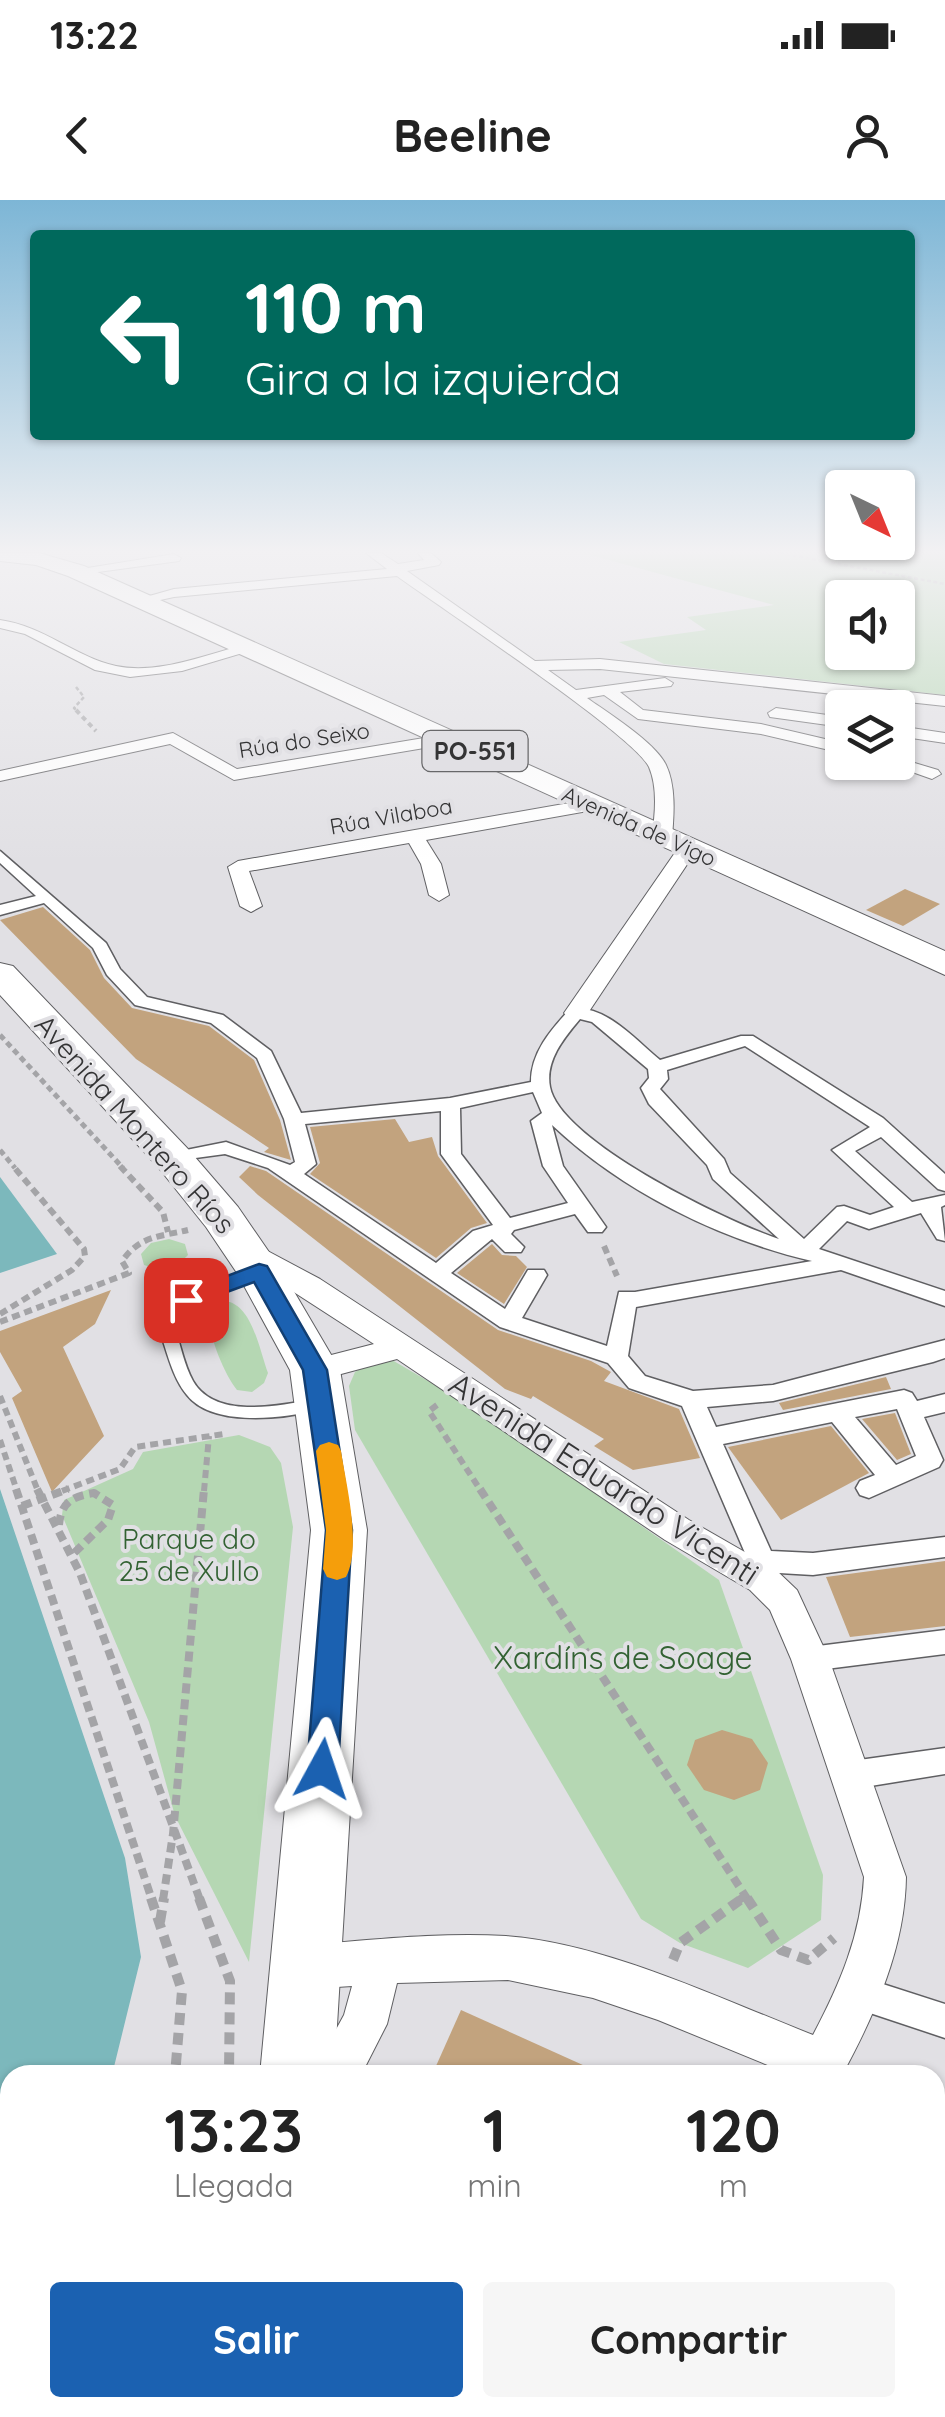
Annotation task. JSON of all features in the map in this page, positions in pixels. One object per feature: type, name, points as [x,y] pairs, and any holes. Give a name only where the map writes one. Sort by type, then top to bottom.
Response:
[{"type":"main road","name":"Avenida de Vigo","points":[[265,656],[945,964]]},
{"type":"main road","name":"Avenida Montero Ríos","points":[[2,979],[173,1158],[241,1245],[319,1387]]},
{"type":"main road","points":[[298,2065],[339,1530],[319,1387]]},
{"type":"street","points":[[82,656],[129,673],[211,656]]},
{"type":"street","points":[[521,656],[616,726],[657,764],[675,842],[576,1012],[548,1046],[542,1096],[553,1116],[607,1158],[693,1211],[765,1242],[844,1263],[945,1299]]},
{"type":"street","points":[[535,666],[600,664],[945,701]]},
{"type":"street","points":[[574,695],[643,683],[669,683],[825,704]]},
{"type":"street","points":[[609,691],[825,719]]},
{"type":"street","points":[[609,691],[638,714],[825,743]]},
{"type":"street","points":[[915,716],[945,720]]},
{"type":"street","points":[[808,738],[822,719]]},
{"type":"street","points":[[915,734],[945,738]]},
{"type":"street","name":"Rúa do Seixo","points":[[0,776],[173,738],[234,775],[448,739]]},
{"type":"street","points":[[938,775],[945,758]]},
{"type":"street","name":"Rúa Vilaboa","points":[[251,906],[238,868],[592,805]]},
{"type":"street","points":[[415,837],[431,864],[439,895]]},
{"type":"street","points":[[0,855],[100,946],[114,970],[141,1000],[217,1019],[265,1056],[294,1119],[306,1164],[291,1174]]},
{"type":"street","points":[[0,910],[46,898]]},
{"type":"street","points":[[576,1012],[598,1018],[657,1067],[659,1079],[650,1088],[656,1100],[718,1163],[720,1174],[804,1251]]},
{"type":"street","points":[[657,1067],[748,1040],[882,1128],[945,1185]]},
{"type":"street","points":[[294,1119],[450,1104],[541,1081]]},
{"type":"street","points":[[450,1104],[451,1154],[508,1233]]},
{"type":"street","points":[[553,1116],[540,1120],[542,1135],[554,1166],[595,1227]]},
{"type":"street","points":[[882,1128],[842,1150],[908,1209]]},
{"type":"street","points":[[173,1158],[226,1148],[275,1164],[508,1322],[616,1356],[637,1382],[692,1400],[773,1393],[945,1348]]},
{"type":"street","points":[[804,1251],[844,1212],[868,1222],[938,1201]]},
{"type":"street","points":[[938,1201],[931,1213],[945,1234]]},
{"type":"street","points":[[436,1274],[481,1236],[508,1233],[580,1206]]},
{"type":"street","name":"Avenida Eduardo Vicenti","points":[[241,1245],[463,1386],[676,1530],[751,1563],[784,1600],[852,1774],[885,1877],[886,1897],[858,1993],[822,2065]]},
{"type":"street","points":[[616,1356],[628,1299],[844,1263]]},
{"type":"street","points":[[508,1322],[536,1275]]},
{"type":"street","points":[[319,1387],[398,1348]]},
{"type":"street","points":[[838,1413],[881,1483],[930,1460],[926,1408],[895,1364]]},
{"type":"street","points":[[706,1438],[904,1399],[926,1408]]},
{"type":"street","points":[[692,1400],[751,1563],[813,1564],[945,1547]]},
{"type":"street","points":[[810,1659],[945,1642]]},
{"type":"street","points":[[852,1774],[945,1761]]},
{"type":"street","points":[[306,1968],[508,1958],[593,1976],[658,1997],[813,2065]]},
{"type":"street","points":[[341,2065],[364,2024],[380,1964]]},
{"type":"street","points":[[858,1993],[945,2022]]},
{"type":"lane","points":[[241,1245],[186,1300],[168,1329],[191,1392],[210,1405],[236,1411],[276,1412],[319,1387]]},
{"type":"path","points":[[76,687],[84,697],[74,708],[77,714],[118,750]]},
{"type":"path","points":[[0,1034],[163,1212],[168,1232]]},
{"type":"path","points":[[0,1150],[84,1249],[85,1256],[72,1272],[32,1290],[0,1314]]},
{"type":"path","points":[[595,1227],[628,1299]]},
{"type":"path","points":[[0,1322],[129,1273],[122,1261],[132,1245],[149,1234],[182,1233],[241,1245]]},
{"type":"path","points":[[463,1386],[429,1411],[780,1950],[808,1960],[834,1938]]},
{"type":"path","points":[[0,1396],[26,1467],[72,1556],[230,1980],[230,2065]]},
{"type":"path","points":[[22,1506],[120,1468],[135,1447],[237,1433]]},
{"type":"path","points":[[160,1926],[174,1834],[209,1436]]},
{"type":"path","points":[[0,1440],[182,1992],[176,2065]]},
{"type":"path","points":[[59,1530],[60,1514],[69,1498],[94,1492],[113,1505],[114,1512],[106,1524],[75,1547],[72,1556]]},
{"type":"path","points":[[658,1997],[680,1943],[745,1896]]},
{"type":"green space","points":[[649,656],[825,656],[825,670],[915,670],[915,656],[945,656],[945,695],[664,664]]},
{"type":"green space","points":[[169,1239],[185,1244],[188,1255],[168,1268],[144,1265],[141,1254],[151,1243]]},
{"type":"green space","points":[[224,1301],[234,1304],[248,1318],[258,1340],[268,1373],[264,1383],[252,1392],[237,1390],[213,1338],[210,1307]]},
{"type":"green space","name":"Xardíns de Soage","points":[[392,1360],[464,1402],[719,1580],[823,1875],[821,1920],[748,1968],[680,1943],[641,1919],[355,1430],[349,1386],[355,1372],[373,1362]]},
{"type":"green space","name":"Parque do 25 de Xullo","points":[[239,1435],[270,1447],[281,1463],[293,1527],[249,1962],[175,1816],[149,1722],[62,1515],[64,1500],[133,1469],[143,1452]]},
{"type":"water","points":[[0,1177],[57,1254],[0,1273]]},
{"type":"water","points":[[0,1489],[125,1858],[141,1957],[114,2065],[0,2065]]},
{"type":"building","points":[[905,889],[940,904],[903,926],[866,910]]},
{"type":"building","points":[[43,907],[90,950],[104,978],[132,1008],[209,1026],[254,1060],[280,1120],[291,1160],[264,1152],[269,1148],[136,1059],[0,920]]},
{"type":"building","points":[[395,1119],[409,1142],[432,1137],[438,1156],[487,1223],[471,1228],[436,1258],[310,1174],[320,1163],[310,1127]]},
{"type":"building","points":[[250,1166],[266,1171],[498,1330],[591,1361],[611,1372],[604,1381],[679,1409],[700,1458],[633,1470],[594,1446],[604,1439],[533,1396],[531,1399],[505,1389],[258,1195],[239,1177]]},
{"type":"building","points":[[492,1244],[502,1255],[516,1256],[527,1267],[504,1304],[457,1273]]},
{"type":"building","points":[[111,1290],[95,1324],[63,1347],[104,1436],[52,1492],[12,1398],[22,1391],[0,1352],[0,1331]]},
{"type":"building","points":[[886,1377],[891,1389],[783,1410],[779,1403]]},
{"type":"building","points":[[895,1413],[911,1454],[897,1460],[862,1419]]},
{"type":"building","points":[[831,1426],[869,1473],[781,1520],[728,1447]]},
{"type":"building","points":[[945,1561],[945,1626],[850,1637],[826,1577]]},
{"type":"building","points":[[722,1730],[752,1739],[768,1763],[760,1790],[734,1800],[704,1790],[687,1765],[695,1740]]},
{"type":"building","points":[[461,2010],[583,2065],[436,2065]]},
{"type":"slow traffic","points":[[329,1451],[339,1530],[337,1569]]},
{"type":"route","points":[[186,1300],[259,1271],[315,1370],[339,1530],[322,1769]]}]
